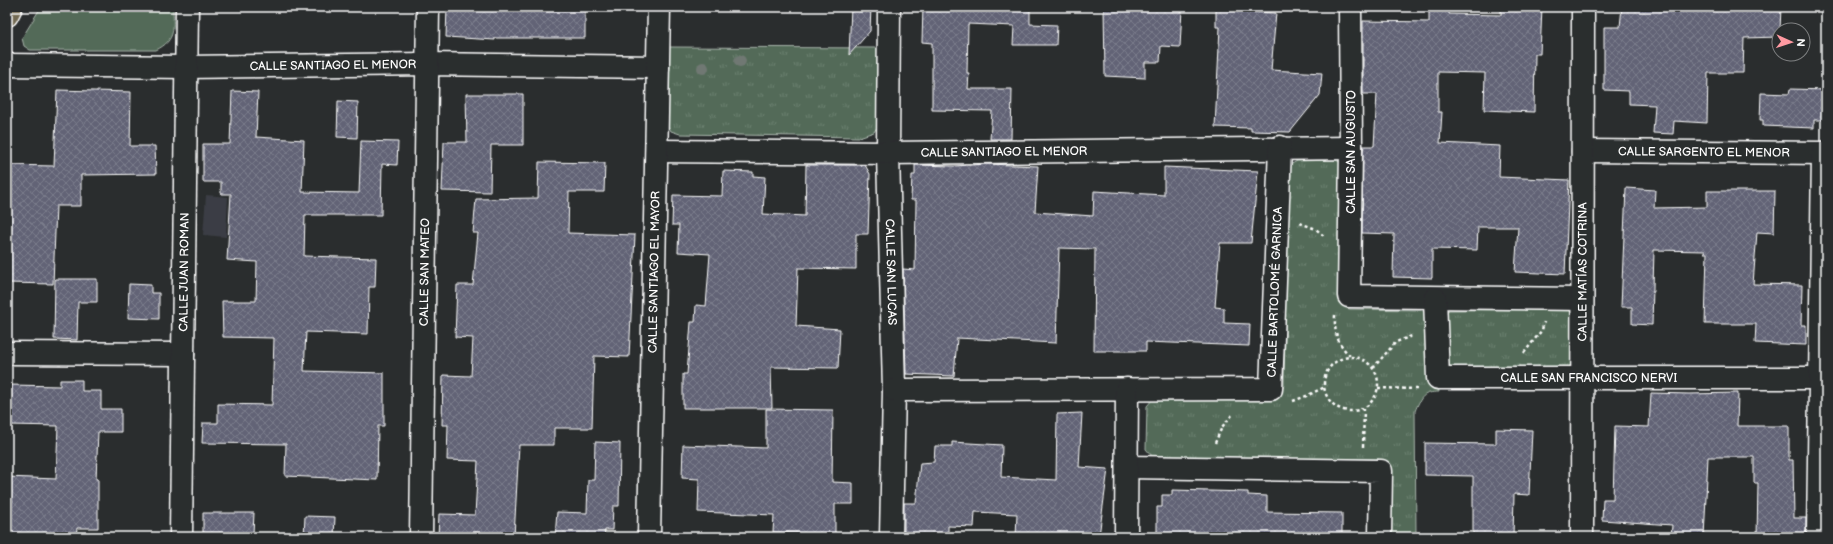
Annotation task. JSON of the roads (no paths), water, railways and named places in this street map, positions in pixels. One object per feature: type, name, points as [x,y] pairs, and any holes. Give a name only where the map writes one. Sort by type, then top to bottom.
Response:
[{"type":"main road","points":[[7,15],[11,7]]},
{"type":"street","name":"CALLE JUAN ROMAN","points":[[181,537],[187,7]]},
{"type":"street","name":"CALLE SAN MATEO","points":[[421,537],[428,7]]},
{"type":"street","name":"CALLE SANTIAGO EL MAYOR","points":[[649,537],[659,7]]},
{"type":"street","name":"CALLE SAN LUCAS","points":[[889,7],[888,153],[894,390],[891,537]]},
{"type":"street","name":"CALLE SAN AUGUSTO","points":[[1350,7],[1351,148],[1343,304],[1435,298]]},
{"type":"street","name":"CALLE MATÍAS COTRINA","points":[[1582,537],[1583,7]]},
{"type":"street","name":"CALLE SANTIAGO EL MENOR","points":[[7,65],[186,67],[427,64],[658,67]]},
{"type":"street","name":"CALLE BARTOLOMÉ GARNICA","points":[[894,390],[1271,389],[1280,148]]},
{"type":"street","name":"CALLE SANTIAGO EL MENOR","points":[[657,150],[888,153],[1351,148]]},
{"type":"street","name":"CALLE SARGENTO EL MENOR","points":[[1583,151],[1824,153]]},
{"type":"street","points":[[1818,537],[1824,153]]},
{"type":"street","points":[[1435,298],[1582,299]]},
{"type":"street","name":"CALLE SAN FRANCISCO NERVI","points":[[1435,298],[1438,378],[1820,378]]},
{"type":"street","points":[[7,354],[183,354]]},
{"type":"street","points":[[1126,537],[1128,467],[1127,389]]},
{"type":"street","points":[[1128,467],[1381,471],[1380,537]]}]
